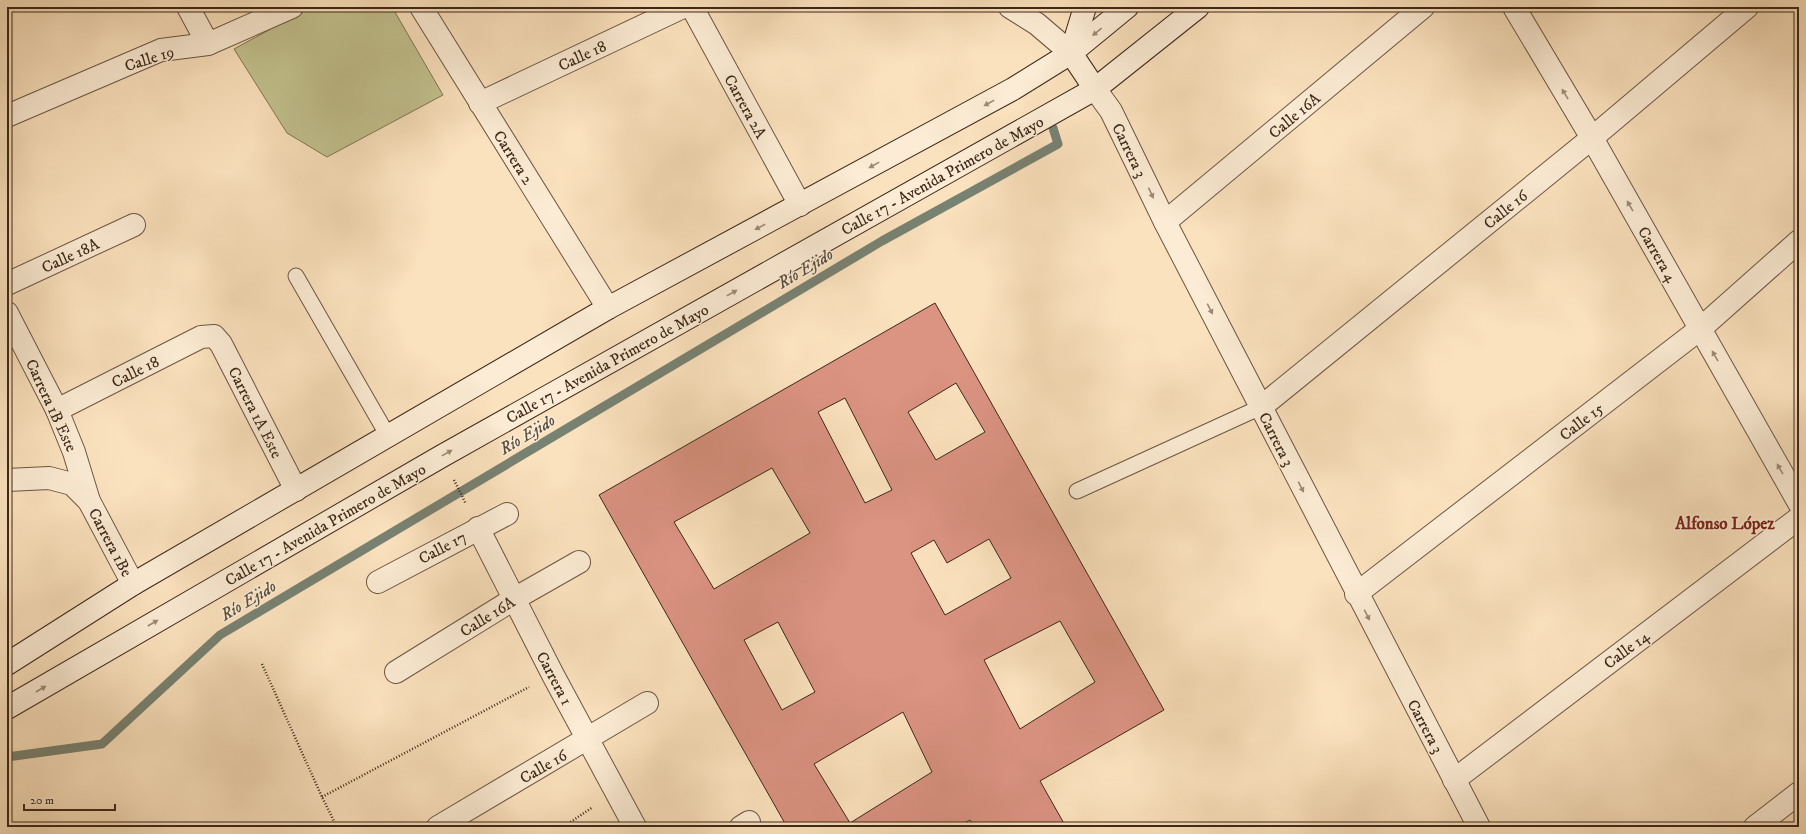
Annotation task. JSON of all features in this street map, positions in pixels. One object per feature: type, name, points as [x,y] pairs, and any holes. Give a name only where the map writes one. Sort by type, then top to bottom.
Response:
[{"type":"street","points":[[188,7],[208,44]]},
{"type":"street","name":"Calle 19","points":[[7,116],[161,50],[208,44],[292,7]]},
{"type":"street","name":"Carrera 2","points":[[421,7],[608,308]]},
{"type":"street","name":"Calle 18","points":[[480,103],[683,7]]},
{"type":"street","name":"Carrera 2A","points":[[692,7],[800,205]]},
{"type":"street","name":"Carrera 3","points":[[1010,7],[1036,16],[1070,53],[1111,111],[1165,222],[1356,594],[1479,827]]},
{"type":"street","points":[[1070,53],[1085,7]]},
{"type":"street","points":[[7,664],[133,584],[608,308],[1013,89],[1070,53],[1127,7]]},
{"type":"street","name":"Calle 17 - Avenida Primero de Mayo","points":[[7,708],[442,456],[1095,90],[1198,7]]},
{"type":"street","name":"Calle 16A","points":[[1165,222],[1423,7]]},
{"type":"street","name":"Carrera 4","points":[[1514,7],[1592,138],[1799,503]]},
{"type":"street","name":"Calle 16","points":[[1261,407],[1592,138],[1747,7]]},
{"type":"street","name":"Calle 18A","points":[[7,284],[134,225]]},
{"type":"street","name":"Calle 15","points":[[1356,594],[1700,329],[1799,241]]},
{"type":"street","name":"Carrera 1B Este","points":[[7,313],[57,410],[74,452],[90,501]]},
{"type":"street","name":"Calle 18","points":[[57,410],[201,337],[214,336]]},
{"type":"street","name":"Carrera 1A Este","points":[[214,336],[221,344],[296,490]]},
{"type":"street","points":[[7,480],[49,478],[72,484],[90,501]]},
{"type":"street","name":"Carrera 1Be","points":[[90,501],[133,584]]},
{"type":"street","name":"Calle 17","points":[[378,582],[507,514]]},
{"type":"street","name":"Calle 14","points":[[1454,780],[1799,518]]},
{"type":"street","name":"Carrera 1","points":[[478,528],[587,740],[636,827]]},
{"type":"street","name":"Calle 16A","points":[[396,672],[514,599],[579,562]]},
{"type":"street","name":"Calle 16","points":[[438,827],[647,704]]},
{"type":"street","points":[[1755,827],[1799,792]]},
{"type":"lane","points":[[296,276],[388,436]]},
{"type":"lane","points":[[1077,491],[1261,407]]},
{"type":"path","points":[[442,456],[478,528]]},
{"type":"path","points":[[262,664],[322,798],[337,827]]},
{"type":"path","points":[[322,798],[553,675]]},
{"type":"path","points":[[563,827],[616,793]]},
{"type":"green space","points":[[311,7],[392,7],[443,95],[327,157],[287,133],[234,49]]},
{"type":"building","points":[[935,303],[1164,710],[1040,781],[1066,827],[975,827],[970,820],[958,827],[787,827],[599,495]],"holes":[[[956,383],[985,432],[936,460],[908,412]],[[845,398],[892,490],[865,503],[818,412]],[[772,468],[810,533],[714,589],[674,522]],[[989,539],[1011,578],[945,615],[911,553],[934,540],[947,563]],[[1060,621],[1095,682],[1020,729],[984,660]],[[778,622],[815,692],[782,710],[744,640]],[[903,712],[932,772],[850,823],[814,764]]]},
{"type":"waterway","name":"Río Ejido","points":[[7,757],[102,744],[220,635],[882,241],[1058,144],[1053,128]]},
{"type":"district","name":"Alfonso López","points":[[1725,523]]}]
